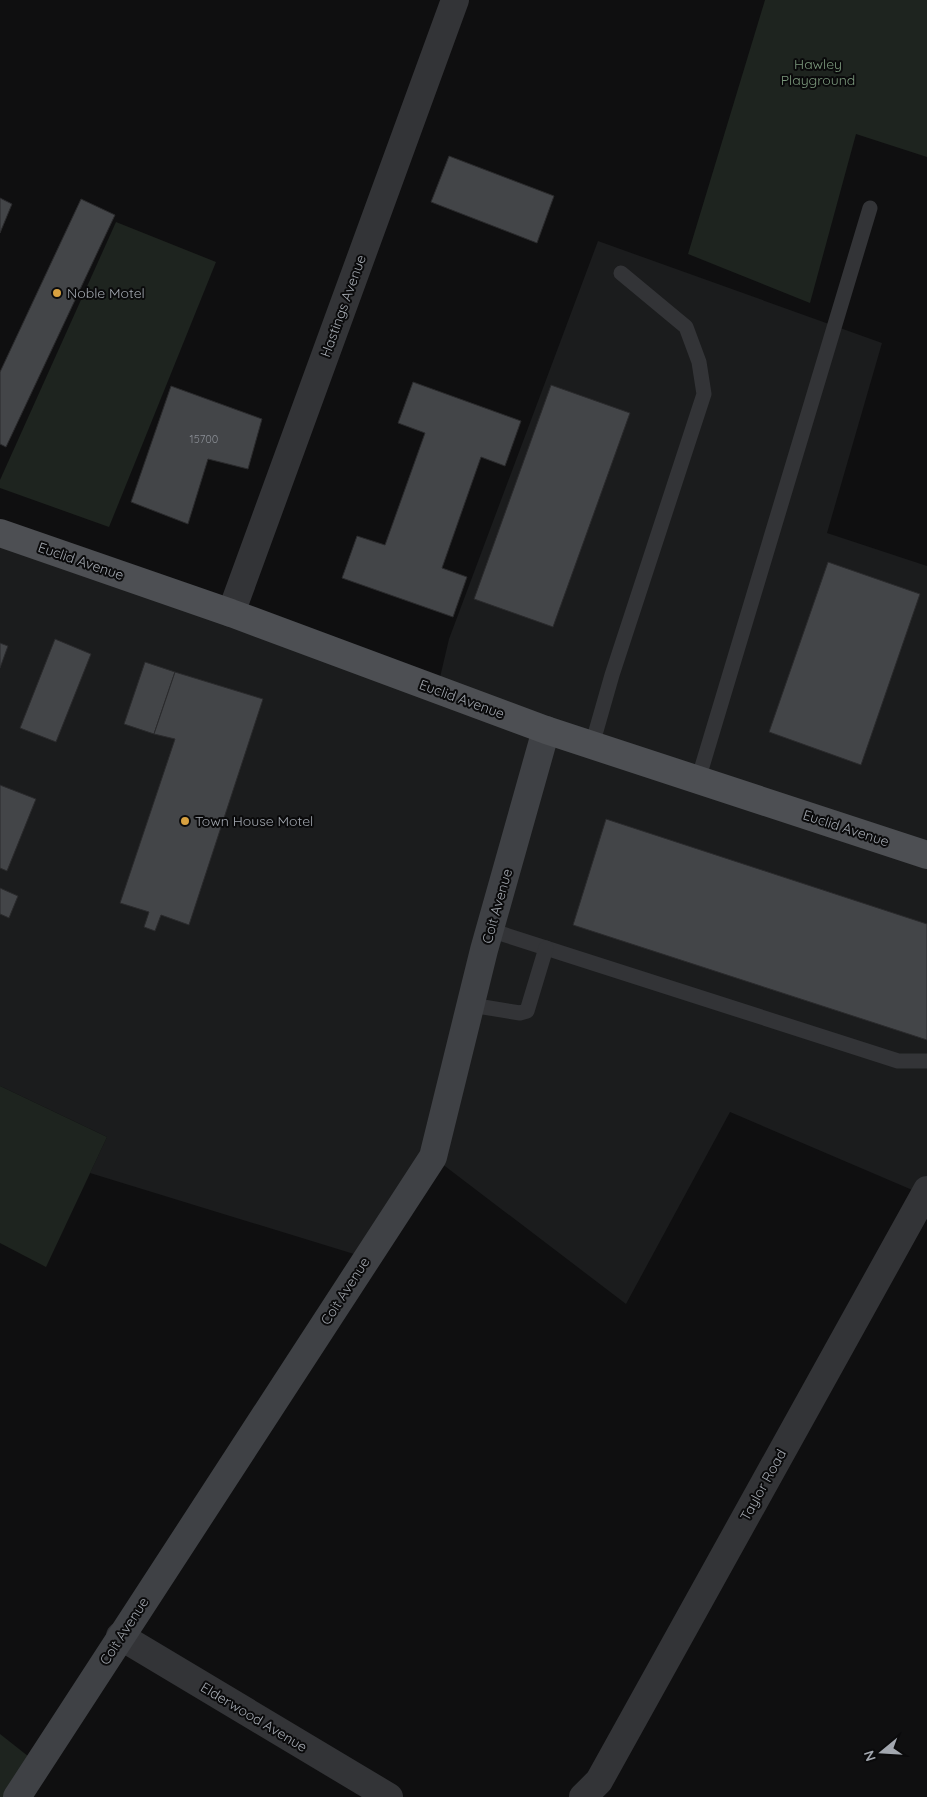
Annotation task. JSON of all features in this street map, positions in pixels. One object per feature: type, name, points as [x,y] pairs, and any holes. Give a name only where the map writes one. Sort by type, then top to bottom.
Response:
[{"type":"main road","name":"Euclid Avenue","points":[[0,533],[231,613],[546,730],[927,855]]},
{"type":"street","name":"Hastings Avenue","points":[[231,613],[455,0]]},
{"type":"street","name":"Coit Avenue","points":[[17,1797],[433,1157],[490,930],[546,730]]},
{"type":"street","name":"Taylor Road","points":[[591,1789],[927,1190]]},
{"type":"street","name":"Elderwood Avenue","points":[[120,1636],[388,1797]]},
{"type":"lane","points":[[698,780],[870,208]]},
{"type":"lane","points":[[592,745],[612,674],[704,394],[699,362],[686,327],[621,273]]},
{"type":"lane","points":[[490,930],[898,1061],[927,1061]]},
{"type":"lane","points":[[471,1005],[520,1013],[527,1010],[546,948]]},
{"type":"shaded area","points":[[598,241],[882,343],[827,533],[927,566],[927,1190],[924,1195],[730,1112],[626,1304],[433,1157],[367,1258],[90,1173],[107,1137],[0,1086],[0,533],[437,690],[449,639]]},
{"type":"green space","name":"Hawley Playground","points":[[765,0],[927,0],[927,157],[856,134],[810,303],[688,254]]},
{"type":"green space","points":[[116,222],[216,262],[109,527],[0,488],[0,480]]},
{"type":"green space","points":[[0,1086],[107,1137],[46,1267],[0,1243]]},
{"type":"green space","points":[[0,1734],[38,1764],[17,1797],[0,1797]]},
{"type":"building","points":[[449,156],[554,196],[537,243],[431,202]]},
{"type":"building","points":[[0,198],[12,204],[0,233]]},
{"type":"building","name":"Noble Motel","points":[[81,199],[115,215],[6,447],[0,444],[0,372]]},
{"type":"building","points":[[413,382],[521,421],[505,466],[481,457],[442,568],[467,577],[453,617],[342,578],[357,536],[385,545],[425,433],[398,423]]},
{"type":"building","points":[[551,385],[630,413],[553,627],[474,599]]},
{"type":"building","points":[[171,386],[262,419],[248,469],[208,459],[188,524],[131,502]]},
{"type":"building","points":[[828,562],[920,594],[861,765],[769,732]]},
{"type":"building","points":[[55,639],[91,654],[56,742],[20,728]]},
{"type":"building","points":[[0,643],[8,646],[0,668]]},
{"type":"building","points":[[145,662],[175,672],[154,734],[124,724]]},
{"type":"building","name":"Town House Motel","points":[[175,672],[263,699],[189,925],[161,915],[155,931],[144,927],[149,912],[120,903],[175,739],[154,734]]},
{"type":"building","points":[[0,785],[36,799],[7,871],[0,868]]},
{"type":"building","points":[[606,819],[927,924],[927,1040],[573,925]]},
{"type":"building","points":[[0,888],[18,896],[9,918],[0,914]]},
{"type":"place","name":"Noble Motel","points":[[57,293]]},
{"type":"place","name":"Town House Motel","points":[[185,821]]}]
